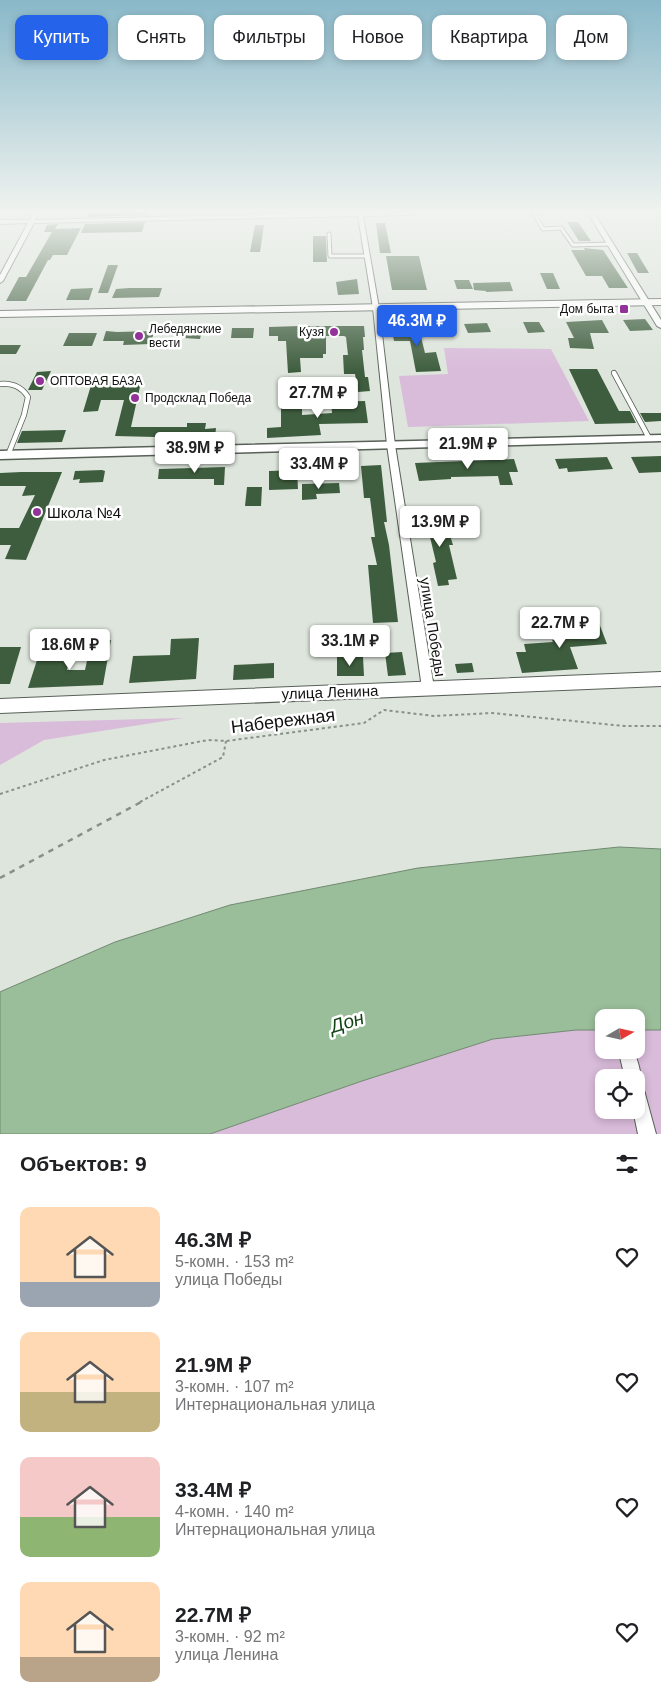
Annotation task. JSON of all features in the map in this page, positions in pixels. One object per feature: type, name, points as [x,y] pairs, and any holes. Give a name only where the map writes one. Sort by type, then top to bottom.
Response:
[{"type":"main road","points":[[0,314],[661,302]]},
{"type":"main road","name":"улица Ленина","points":[[0,706],[661,679]]},
{"type":"street","points":[[0,281],[8,266]]},
{"type":"street","name":"улица Победы","points":[[369,266],[376,308],[391,445],[428,688]]},
{"type":"street","points":[[623,266],[661,326]]},
{"type":"street","points":[[4,455],[661,438]]},
{"type":"street","points":[[643,1119],[647,1134]]},
{"type":"lane","points":[[614,373],[649,438]]},
{"type":"lane","points":[[0,384],[14,384],[22,389],[28,397],[24,415],[4,455]]},
{"type":"path","name":"Набережная","points":[[0,794],[104,760],[208,740],[226,741],[364,723],[384,710],[434,716],[492,713],[624,726],[661,726]]},
{"type":"path","points":[[0,878],[223,757],[226,741]]},
{"type":"shaded area","points":[[444,348],[551,349],[589,421],[408,427],[399,376],[448,374]]},
{"type":"shaded area","points":[[184,718],[44,740],[0,765],[0,723]]},
{"type":"shaded area","points":[[576,1030],[595,1030],[595,1059],[645,1059],[645,1030],[661,1030],[661,1134],[210,1134],[362,1081],[493,1039]]},
{"type":"water","name":"Дон","points":[[619,847],[661,849],[661,1030],[645,1030],[645,1009],[595,1009],[595,1030],[576,1030],[493,1039],[362,1081],[210,1134],[0,1134],[0,992],[115,942],[230,905],[418,868]]},
{"type":"building","points":[[32,266],[45,266],[26,301],[6,301],[19,277],[26,277]]},
{"type":"building","points":[[108,266],[118,266],[108,293],[98,293]]},
{"type":"building","points":[[388,266],[421,266],[427,290],[392,290]]},
{"type":"building","points":[[580,266],[613,266],[628,288],[609,288],[602,276],[586,276]]},
{"type":"building","points":[[634,266],[645,266],[649,273],[638,273]]},
{"type":"building","points":[[540,273],[553,273],[560,289],[547,289]]},
{"type":"building","points":[[357,279],[359,294],[338,295],[336,282]]},
{"type":"building","points":[[454,280],[469,280],[473,289],[457,289]]},
{"type":"building","points":[[510,282],[513,291],[486,292],[474,290],[473,283]]},
{"type":"building","points":[[93,288],[89,300],[66,300],[71,289]]},
{"type":"building","points":[[162,288],[159,297],[112,298],[116,289]]},
{"type":"building","points":[[645,319],[653,330],[630,331],[623,320]]},
{"type":"building","points":[[602,320],[609,333],[590,333],[594,349],[570,348],[568,338],[574,338],[566,322]]},
{"type":"building","points":[[523,322],[539,322],[545,332],[528,333]]},
{"type":"building","points":[[487,323],[491,332],[468,333],[464,324]]},
{"type":"building","points":[[422,324],[424,332],[420,333],[425,353],[436,352],[441,371],[416,372],[410,341],[394,341],[391,325]]},
{"type":"building","points":[[364,326],[364,350],[362,350],[365,377],[368,377],[370,391],[358,392],[355,374],[344,374],[343,355],[348,355],[346,337],[344,336],[326,336],[326,354],[323,354],[323,358],[300,358],[301,372],[288,373],[286,341],[278,341],[278,336],[269,336],[269,327]]},
{"type":"building","points":[[232,328],[254,328],[253,338],[231,338]]},
{"type":"building","points":[[185,329],[202,329],[200,339],[183,338]]},
{"type":"building","points":[[106,331],[154,331],[151,344],[123,345],[124,341],[103,341]]},
{"type":"building","points":[[69,333],[97,333],[92,346],[63,346]]},
{"type":"building","points":[[0,345],[21,345],[16,354],[0,354]]},
{"type":"building","points":[[569,369],[597,369],[619,411],[630,411],[636,423],[595,424]]},
{"type":"building","name":"ОПТОВАЯ БАЗА","points":[[51,371],[42,390],[28,390],[37,372]]},
{"type":"building","points":[[92,382],[141,382],[131,427],[187,427],[187,423],[206,423],[205,429],[216,428],[215,438],[155,439],[155,437],[115,436],[124,400],[101,400],[98,411],[83,412]]},
{"type":"building","points":[[365,401],[368,423],[319,424],[321,435],[267,438],[267,428],[281,427],[281,407],[302,406],[302,415],[332,413],[331,402]]},
{"type":"building","points":[[640,413],[661,413],[661,421],[645,422]]},
{"type":"building","points":[[66,430],[62,442],[17,443],[22,431]]},
{"type":"building","points":[[661,456],[661,472],[639,473],[631,457]]},
{"type":"building","points":[[607,457],[613,469],[568,472],[567,468],[559,469],[555,459]]},
{"type":"building","points":[[514,459],[518,472],[509,472],[513,485],[500,485],[498,476],[451,477],[451,479],[419,481],[415,463]]},
{"type":"building","points":[[381,465],[387,522],[384,522],[389,545],[398,622],[373,623],[368,565],[377,565],[371,537],[375,537],[370,498],[364,498],[361,466]]},
{"type":"building","points":[[225,467],[224,485],[214,485],[214,479],[158,479],[159,469]]},
{"type":"building","points":[[297,470],[298,489],[269,490],[269,471]]},
{"type":"building","points":[[75,471],[105,471],[103,482],[79,483],[80,479],[73,480]]},
{"type":"building","name":"Школа №4","points":[[62,472],[26,560],[5,559],[11,545],[0,545],[0,528],[19,528],[35,495],[22,496],[26,486],[0,486],[0,473]]},
{"type":"building","points":[[339,483],[340,493],[316,494],[317,499],[302,500],[302,484]]},
{"type":"building","points":[[247,487],[262,487],[261,506],[245,506]]},
{"type":"building","points":[[423,508],[437,508],[441,532],[449,532],[453,545],[449,545],[457,579],[448,580],[449,585],[438,586],[433,563],[436,562]]},
{"type":"building","points":[[599,623],[607,644],[570,647],[578,669],[522,673],[516,652],[526,652],[524,644],[553,642],[552,640],[557,640],[554,629],[575,628],[574,624]]},
{"type":"building","points":[[199,638],[196,679],[129,683],[133,656],[170,655],[171,639]]},
{"type":"building","points":[[111,640],[103,685],[28,688],[38,657],[70,656],[67,670],[85,670],[88,656],[99,655],[101,641]]},
{"type":"building","points":[[0,647],[21,647],[10,684],[0,684]]},
{"type":"building","points":[[402,652],[406,675],[388,676],[385,653]]},
{"type":"building","points":[[337,657],[363,657],[364,676],[337,676]]},
{"type":"building","points":[[274,663],[274,678],[233,680],[234,665]]},
{"type":"building","points":[[472,663],[474,672],[457,673],[455,664]]},
{"type":"place","name":"Дом быта","points":[[624,309]]},
{"type":"place","name":"Кузя","points":[[334,332]]},
{"type":"place","name":"Лебедянские вести","points":[[139,336]]},
{"type":"place","name":"ОПТОВАЯ БАЗА","points":[[40,381]]},
{"type":"place","name":"Продсклад Победа","points":[[135,398]]},
{"type":"place","name":"Школа №4","points":[[37,512]]}]
